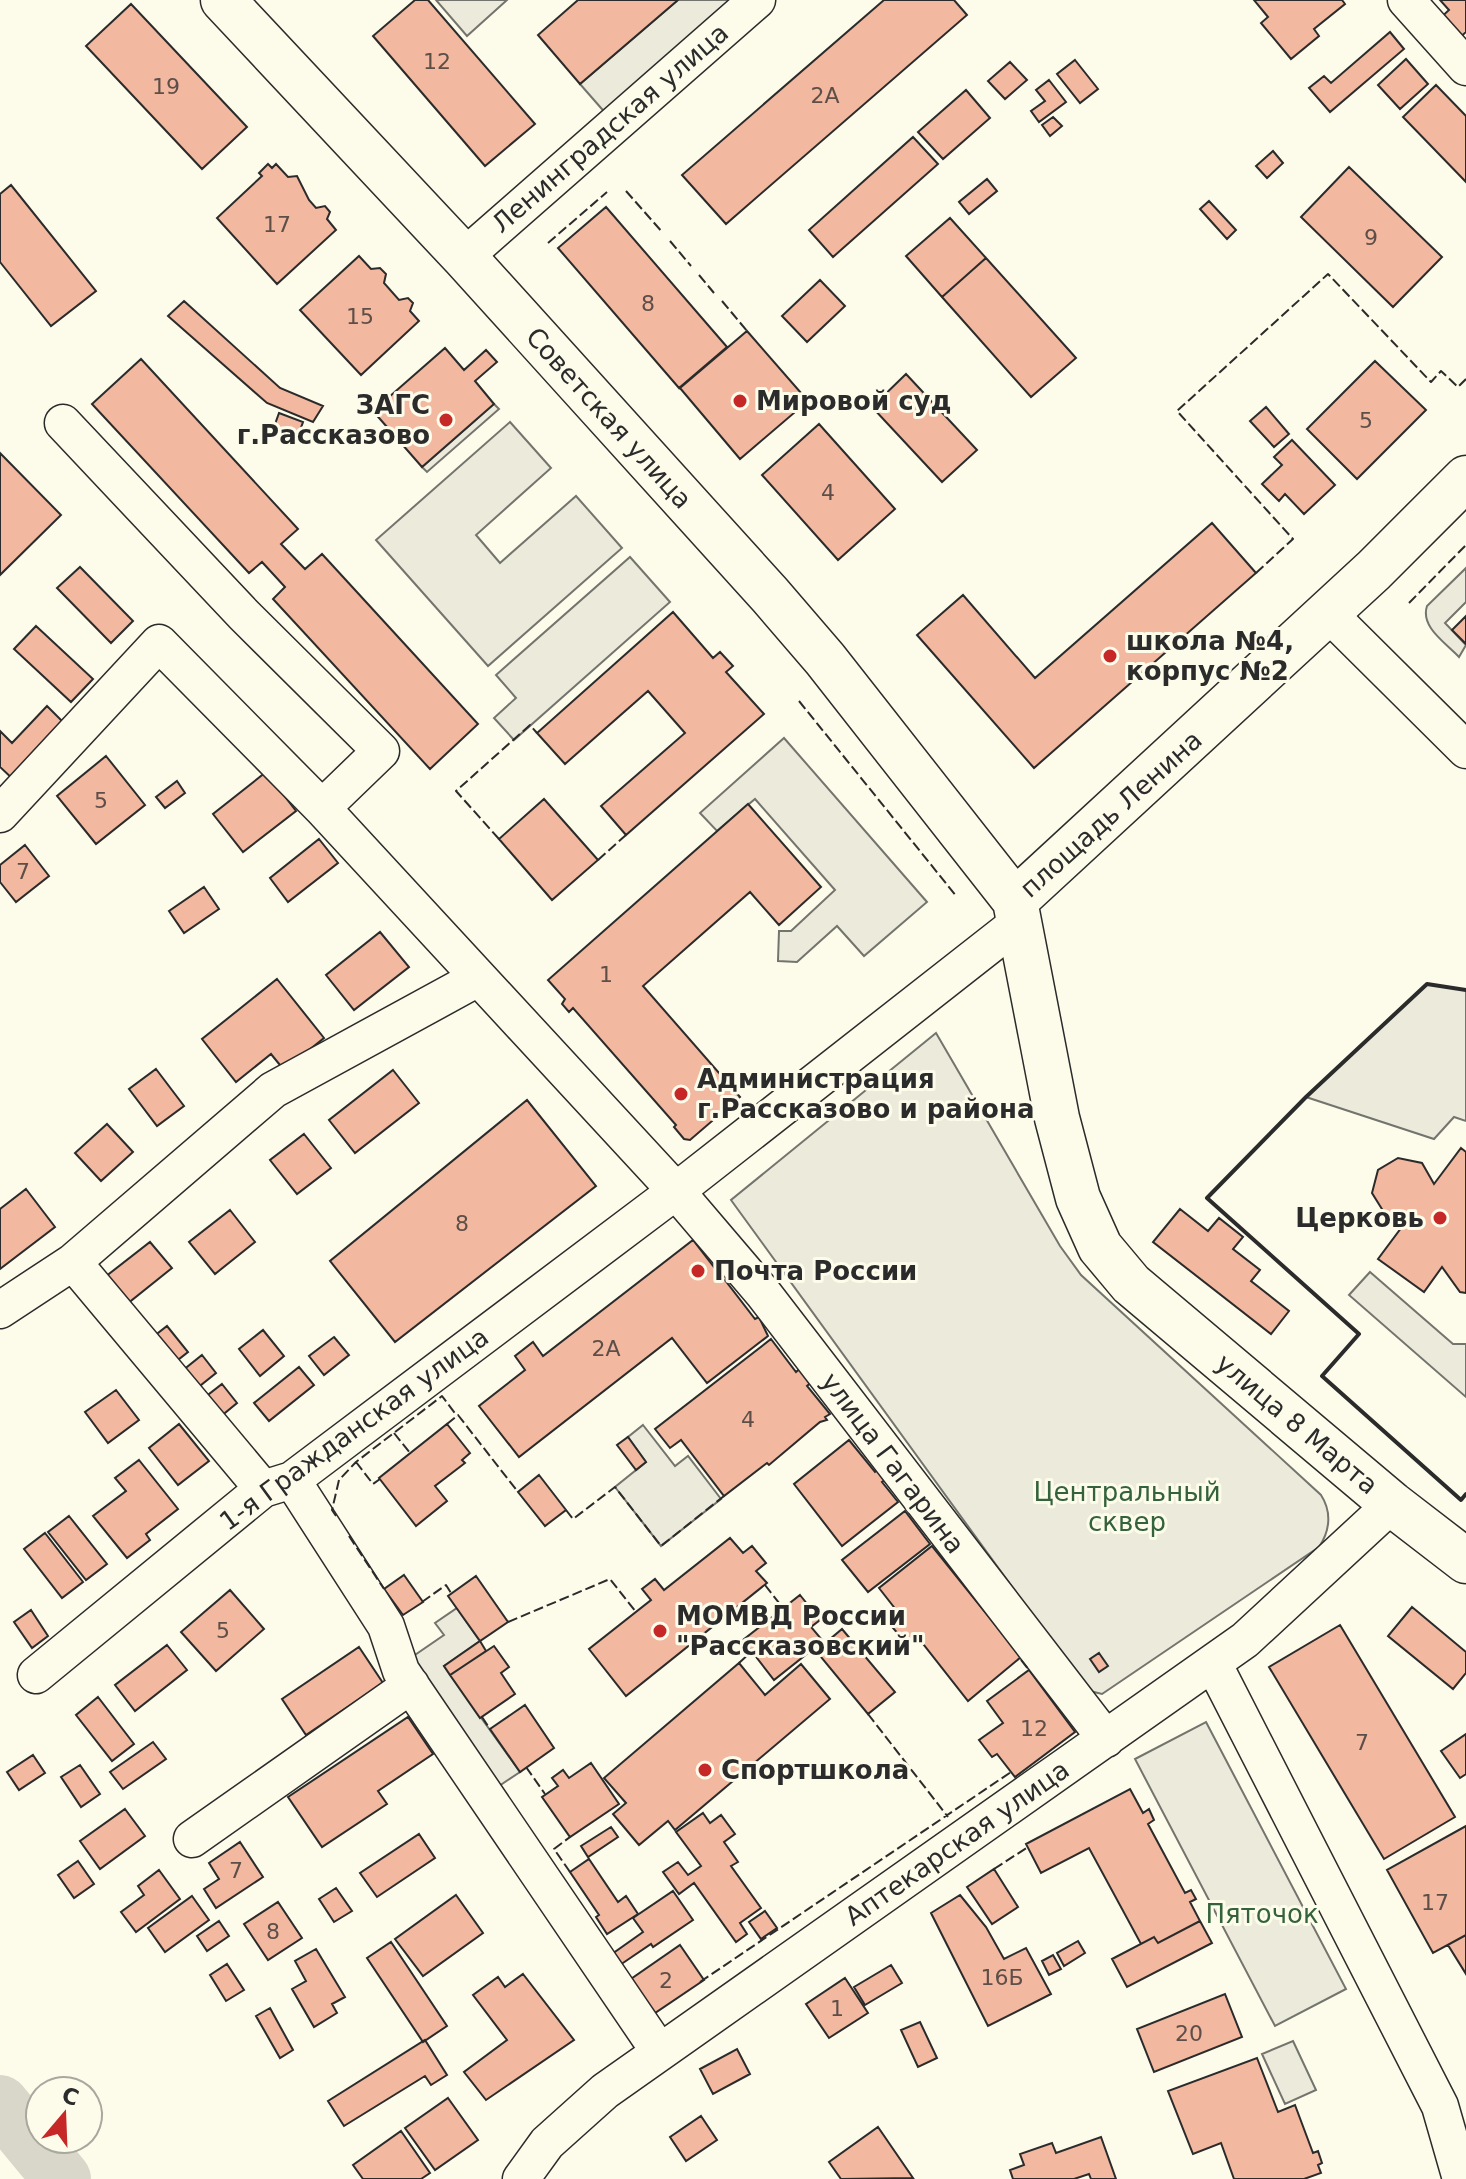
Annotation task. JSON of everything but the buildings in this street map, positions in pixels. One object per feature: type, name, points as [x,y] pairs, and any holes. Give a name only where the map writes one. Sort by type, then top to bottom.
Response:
[{"type":"main road","name":"Советская улица","points":[[223,0],[464,257],[825,659],[966,839]]},
{"type":"main road","name":"площадь Ленина","points":[[1131,1284],[1100,1247],[1078,1198],[1057,1118],[1016,912],[1466,478]]},
{"type":"main road","name":"Советская улица","points":[[900,754],[966,839],[1016,912]]},
{"type":"main road","name":"улица 8 Марта","points":[[1131,1284],[1392,1504],[1466,1561]]},
{"type":"street","name":"Ленинградская улица","points":[[464,257],[757,0]]},
{"type":"street","points":[[1406,0],[1466,67]]},
{"type":"street","points":[[63,423],[243,614],[381,751],[322,808]]},
{"type":"street","points":[[1328,613],[1466,750]]},
{"type":"street","name":"улица Гагарина","points":[[0,814],[159,643],[322,808],[676,1191],[773,1305],[1106,1739]]},
{"type":"street","name":"1-я Гражданская улица","points":[[36,1675],[278,1485],[676,1191],[1016,912]]},
{"type":"street","points":[[0,1310],[73,1262],[273,1090],[478,978]]},
{"type":"street","points":[[73,1262],[278,1485],[386,1626],[401,1671],[659,2051]]},
{"type":"street","name":"Аптекарская улица","points":[[521,2179],[547,2143],[605,2091],[1245,1640],[1392,1504]]},
{"type":"street","points":[[1213,1663],[1440,2106],[1461,2179]]},
{"type":"street","points":[[192,1839],[411,1685]]},
{"type":"green space","points":[[436,0],[507,0],[467,36]]},
{"type":"green space","points":[[678,0],[740,0],[608,116],[580,84]]},
{"type":"green space","points":[[494,404],[499,409],[427,472],[422,467]]},
{"type":"green space","points":[[510,422],[551,468],[476,535],[500,563],[576,496],[622,548],[488,666],[376,540]]},
{"type":"green space","points":[[630,557],[670,602],[514,740],[494,718],[516,698],[496,675]]},
{"type":"green space","points":[[1466,568],[1466,602],[1445,623],[1466,645],[1459,657],[1431,628],[1426,614],[1427,606]]},
{"type":"green space","points":[[784,738],[927,902],[864,956],[837,926],[797,962],[778,961],[779,931],[791,931],[835,890],[755,799],[717,831],[700,813]]},
{"type":"green space","points":[[1427,984],[1466,990],[1466,1121],[1454,1117],[1434,1139],[1306,1097]]},
{"type":"green space","name":"Центральный сквер","points":[[936,1033],[1060,1246],[1081,1275],[1321,1495],[1327,1508],[1326,1535],[1319,1547],[1102,1694],[1090,1691],[1071,1668],[731,1200]]},
{"type":"green space","points":[[1370,1272],[1453,1344],[1466,1344],[1466,1397],[1349,1295]]},
{"type":"green space","points":[[643,1425],[675,1466],[688,1456],[721,1499],[661,1546],[615,1487],[646,1462],[628,1437]]},
{"type":"green space","points":[[457,1608],[480,1641],[444,1666],[520,1772],[493,1790],[412,1657],[444,1635],[435,1623]]},
{"type":"green space","name":"Пяточок","points":[[1206,1722],[1346,1989],[1275,2026],[1135,1759]]},
{"type":"green space","points":[[1293,2041],[1316,2090],[1285,2104],[1262,2054]]},
{"type":"waterway","points":[[0,2104],[62,2179]]},
{"type":"fence","points":[[626,191],[663,233]]},
{"type":"fence","points":[[548,243],[607,192]]},
{"type":"fence","points":[[670,241],[691,266]]},
{"type":"fence","points":[[1256,573],[1293,539],[1177,411],[1328,274],[1431,382],[1441,371],[1458,387],[1466,379]]},
{"type":"fence","points":[[699,275],[714,293]]},
{"type":"fence","points":[[722,301],[747,331]]},
{"type":"fence","points":[[1409,603],[1466,545]]},
{"type":"fence","points":[[799,701],[957,897]]},
{"type":"fence","points":[[499,839],[456,791],[530,725],[537,733]]},
{"type":"fence","points":[[598,860],[626,835]]},
{"type":"fence","points":[[336,1516],[332,1510],[339,1480],[356,1462],[442,1396],[457,1416]]},
{"type":"fence","points":[[447,1424],[458,1415],[518,1492]]},
{"type":"fence","points":[[394,1433],[410,1453]]},
{"type":"fence","points":[[356,1462],[373,1484],[380,1479]]},
{"type":"fence","points":[[566,1510],[573,1519],[615,1487],[661,1546],[724,1496]]},
{"type":"fence","points":[[349,1536],[384,1589]]},
{"type":"fence","points":[[508,1622],[610,1579],[636,1612]]},
{"type":"fence","points":[[422,1602],[446,1585],[451,1593]]},
{"type":"fence","points":[[765,1585],[783,1608]]},
{"type":"fence","points":[[739,1663],[752,1651]]},
{"type":"fence","points":[[1021,1660],[1029,1670]]},
{"type":"fence","points":[[868,1714],[948,1817]]},
{"type":"fence","points":[[482,1717],[490,1729]]},
{"type":"fence","points":[[526,1767],[545,1794]]},
{"type":"fence","points":[[700,1982],[1011,1772]]},
{"type":"fence","points":[[570,1837],[554,1849],[570,1872]]},
{"type":"fence","points":[[994,1869],[1028,1847]]},
{"type":"wall","points":[[1466,990],[1427,984],[1306,1097],[1207,1198],[1359,1334],[1322,1376],[1461,1500],[1466,1494]]},
{"type":"place","name":"Мировой суд","points":[[740,401]]},
{"type":"place","name":"ЗАГС г.Рассказово","points":[[446,420]]},
{"type":"place","name":"школа №4, корпус №2","points":[[1110,656]]},
{"type":"place","name":"Администрация г.Рассказово и района","points":[[681,1094]]},
{"type":"place","name":"Церковь","points":[[1440,1218]]},
{"type":"place","name":"Почта России","points":[[698,1271]]},
{"type":"place","name":"МОМВД России \"Рассказовский\"","points":[[660,1631]]},
{"type":"place","name":"Спортшкола","points":[[705,1770]]}]
